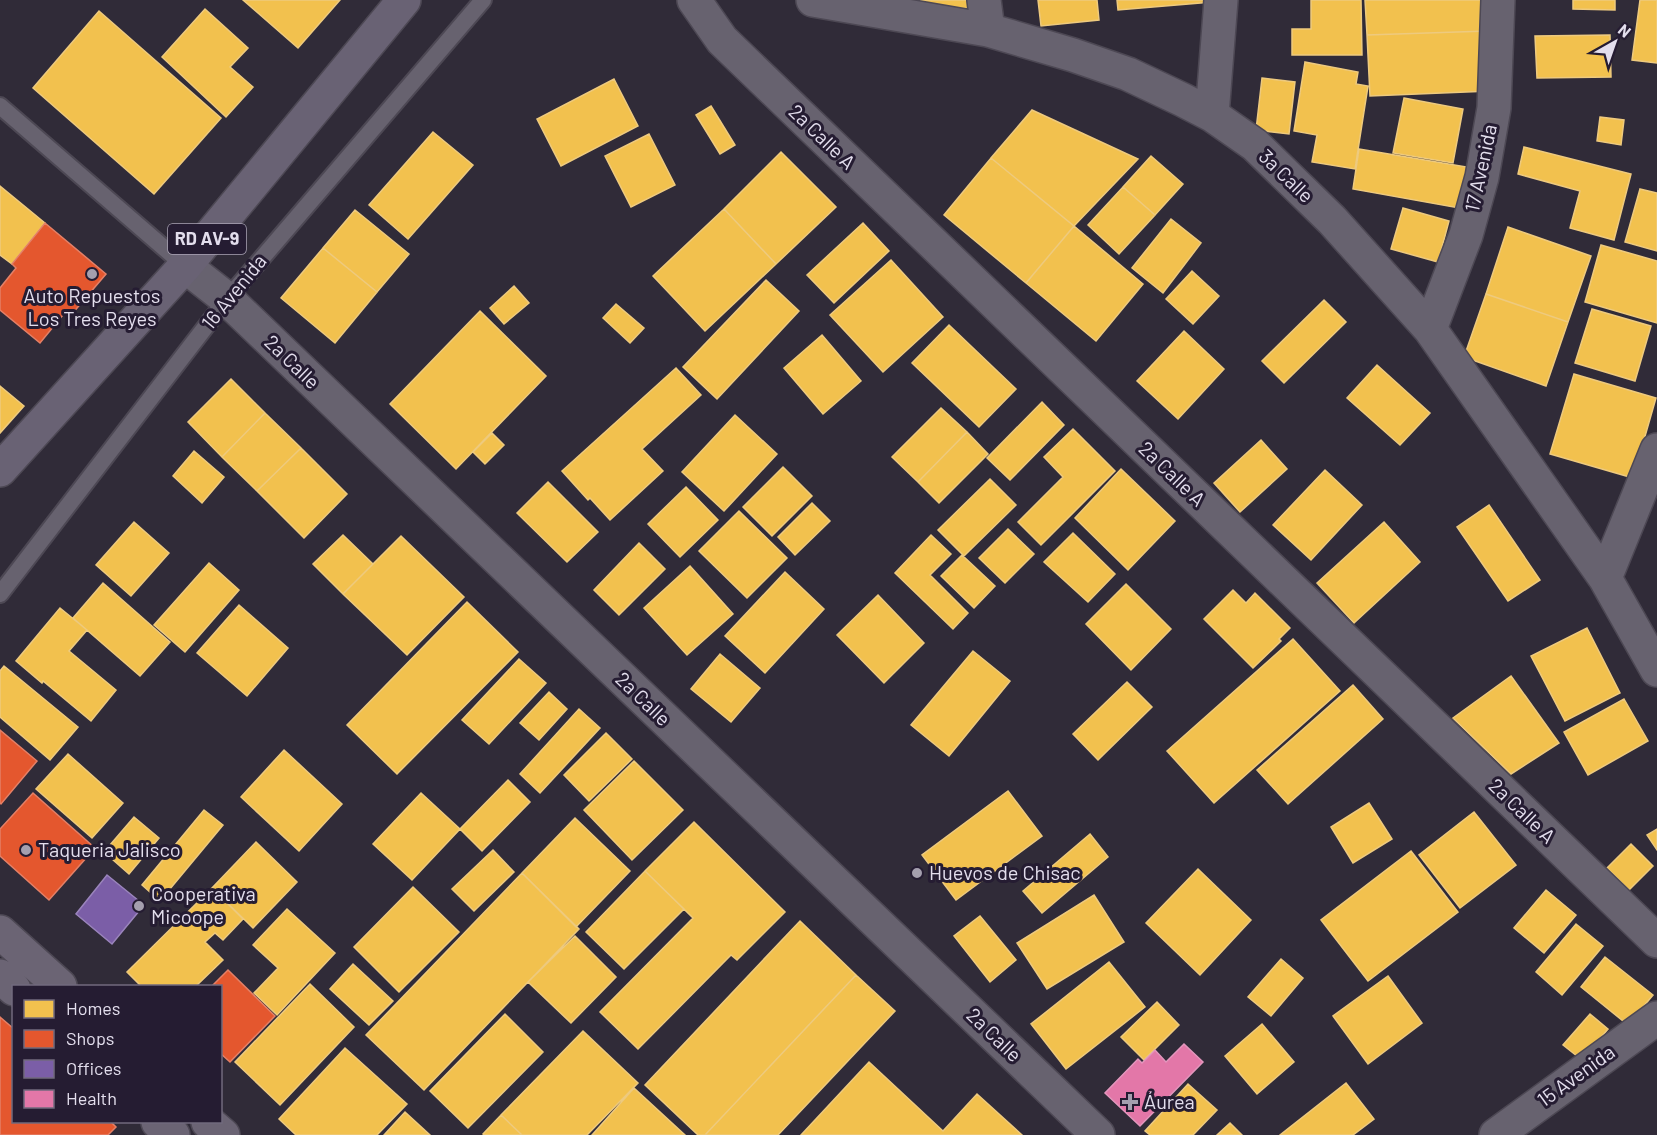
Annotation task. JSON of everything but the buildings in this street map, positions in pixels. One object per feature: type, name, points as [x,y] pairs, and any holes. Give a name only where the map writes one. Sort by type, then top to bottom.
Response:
[{"type":"main road","name":"RD AV-9","points":[[0,470],[185,266],[405,0]]},
{"type":"main road","points":[[0,932],[58,985]]},
{"type":"main road","points":[[0,976],[12,987]]},
{"type":"main road","points":[[159,1123],[173,1135]]},
{"type":"main road","points":[[209,1123],[223,1135]]},
{"type":"street","name":"2a Calle A","points":[[694,0],[722,40],[1657,941]]},
{"type":"street","name":"3a Calle","points":[[813,0],[986,15],[1073,55],[1128,74],[1184,100],[1212,115],[1255,145],[1332,220],[1430,328],[1605,578],[1657,670]]},
{"type":"street","points":[[1212,115],[1221,0]]},
{"type":"street","name":"17 Avenida","points":[[1430,328],[1466,235],[1482,177],[1494,108],[1498,0]]},
{"type":"street","name":"2a Calle","points":[[185,266],[226,299],[1098,1135]]},
{"type":"street","points":[[1605,578],[1657,450]]},
{"type":"street","name":"15 Avenida","points":[[1496,1135],[1657,1018]]},
{"type":"lane","name":"16 Avenida","points":[[0,594],[226,299],[483,0]]},
{"type":"lane","points":[[0,106],[185,266]]},
{"type":"place","name":"Auto Repuestos Los Tres Reyes","points":[[92,274]]},
{"type":"place","name":"Taqueria Jalisco","points":[[26,850]]},
{"type":"place","name":"Huevos de Chisac","points":[[917,873]]},
{"type":"place","name":"Cooperativa Micoope","points":[[139,906]]},
{"type":"place","name":"Áurea","points":[[1130,1102]]}]
